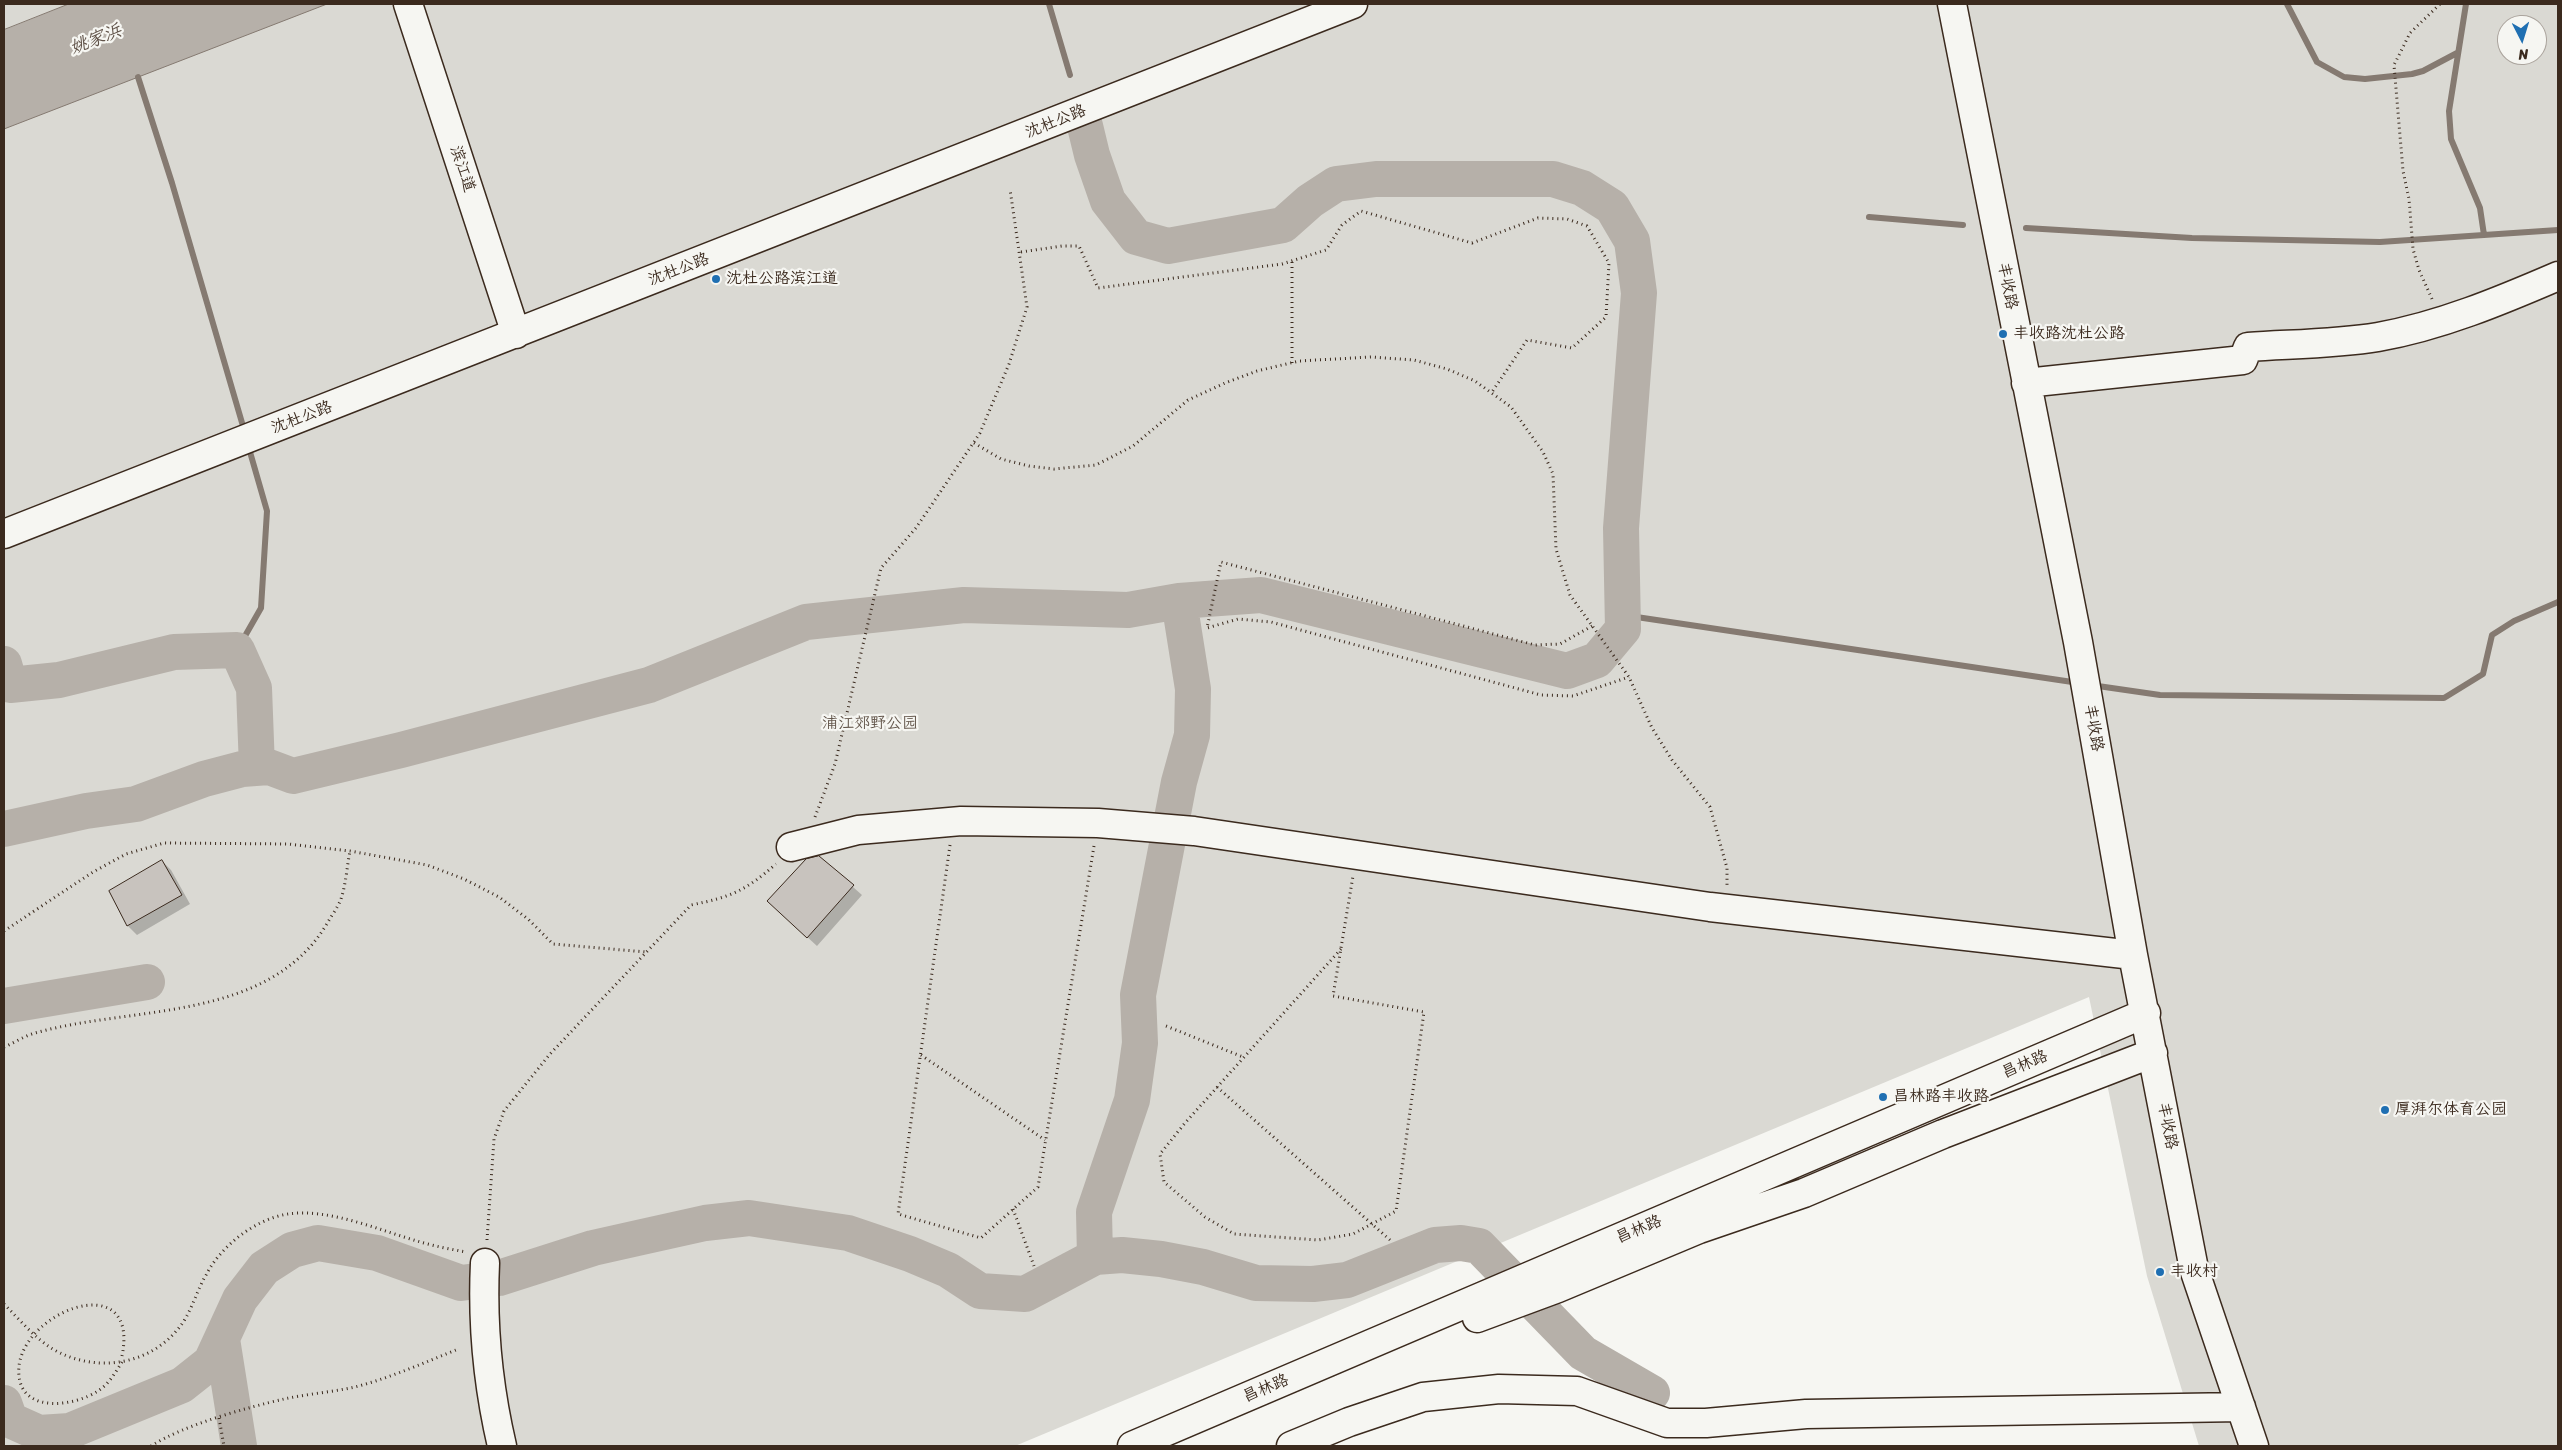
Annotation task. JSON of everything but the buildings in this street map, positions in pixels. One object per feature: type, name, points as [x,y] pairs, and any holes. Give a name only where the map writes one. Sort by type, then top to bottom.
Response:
[{"type":"street","name":"滨江道","points":[[408,4],[516,334]]},
{"type":"street","name":"沈杜公路","points":[[4,534],[1353,4]]},
{"type":"street","name":"丰收路","points":[[1952,4],[2086,684],[2134,955],[2194,1269],[2254,1446]]},
{"type":"street","points":[[2026,383],[2243,360],[2248,347],[2378,337],[2437,322],[2488,306],[2558,276]]},
{"type":"street","points":[[791,847],[858,830],[953,822],[1098,823],[1194,831],[1726,909],[2134,955]]},
{"type":"street","name":"昌林路","points":[[1132,1446],[1552,1278],[2146,1014]]},
{"type":"street","name":"昌林路","points":[[1552,1278],[1804,1193],[1943,1134],[2153,1053]]},
{"type":"street","points":[[486,1260],[484,1294],[486,1357],[492,1404],[502,1446]]},
{"type":"street","name":"昌林路","points":[[1176,1446],[1492,1302]]},
{"type":"street","points":[[1291,1446],[1349,1422],[1423,1397],[1499,1389],[1577,1391],[1667,1423],[1706,1423],[1806,1414],[2241,1407]]},
{"type":"path","points":[[2437,322],[2431,297],[2419,270],[2413,249],[2410,206],[2403,171],[2394,65],[2410,33],[2440,4]]},
{"type":"path","points":[[4,1304],[51,1348],[80,1361],[109,1364],[138,1358],[162,1344],[179,1329],[206,1273],[229,1243],[261,1222],[288,1214],[321,1215],[355,1221],[430,1245],[486,1260],[494,1139],[504,1111],[550,1054],[691,905],[722,899],[752,885],[791,847],[814,817],[835,764],[881,568],[916,528],[980,433],[1009,364],[1027,307],[1021,252],[1010,189]]},
{"type":"path","points":[[1021,252],[1062,246],[1079,246],[1098,288],[1251,269],[1292,261],[1326,250],[1342,225],[1361,211],[1472,243],[1538,218],[1568,219],[1587,226],[1609,263],[1606,317],[1572,348],[1526,340],[1492,392]]},
{"type":"path","points":[[1292,261],[1292,363]]},
{"type":"path","points":[[974,443],[1001,459],[1029,466],[1054,469],[1096,465],[1133,446],[1188,400],[1249,374],[1292,363],[1371,358],[1414,360],[1447,369],[1492,392],[1511,407],[1530,432],[1553,474],[1556,549],[1570,596],[1629,676],[1662,744],[1710,806],[1727,868],[1726,909]]},
{"type":"path","points":[[1592,626],[1560,644],[1535,645],[1221,562],[1208,628],[1238,618],[1271,622],[1542,695],[1573,696],[1629,676]]},
{"type":"path","points":[[953,822],[898,1214],[981,1238],[1038,1187],[1098,823]]},
{"type":"path","points":[[4,931],[93,872],[126,854],[164,844],[288,844],[350,851],[427,865],[464,879],[499,898],[528,919],[553,944],[646,952]]},
{"type":"path","points":[[4,1048],[33,1034],[86,1022],[208,1002],[238,994],[268,982],[294,964],[318,939],[341,900],[350,851]]},
{"type":"path","points":[[1341,949],[1243,1057],[1160,1154],[1164,1182],[1205,1217],[1234,1234],[1318,1240],[1353,1234],[1396,1211],[1424,1012],[1333,996],[1341,949],[1356,856]]},
{"type":"path","points":[[1166,1026],[1243,1057]]},
{"type":"path","points":[[921,1055],[1045,1140]]},
{"type":"path","points":[[1217,1087],[1390,1240]]},
{"type":"path","points":[[1013,1209],[1034,1266]]},
{"type":"path","points":[[122,1356],[126,1336],[122,1322],[114,1312],[104,1306],[82,1305],[50,1319],[35,1334],[26,1345],[21,1360],[19,1376],[26,1394],[39,1402],[59,1404],[81,1400],[99,1391],[112,1379],[122,1362]]},
{"type":"path","points":[[151,1446],[160,1440],[220,1418],[284,1399],[354,1387],[380,1380],[456,1350]]},
{"type":"path","points":[[220,1418],[224,1446]]},
{"type":"green space","name":"浦江郊野公园","points":[[4,4],[2558,4],[2558,1446],[2199,1446],[2147,1276],[2089,997],[1015,1446],[4,1446]]},
{"type":"water","name":"姚家浜","points":[[69,4],[327,4],[4,129],[4,30]]},
{"type":"waterway","points":[[1049,4],[1070,75]]},
{"type":"waterway","points":[[2287,4],[2317,62],[2344,77],[2365,79],[2412,74],[2423,71],[2457,53]]},
{"type":"waterway","points":[[2466,4],[2449,111],[2451,139],[2480,208],[2484,235]]},
{"type":"waterway","points":[[138,77],[172,183],[245,433]]},
{"type":"waterway","points":[[4,829],[86,811],[136,804],[204,779],[242,769],[269,767],[293,776],[401,750],[649,685],[806,622],[964,605],[1128,610],[1179,601],[1261,595],[1567,671],[1597,660],[1623,629],[1621,528],[1639,293],[1632,241],[1612,207],[1582,188],[1553,179],[1376,179],[1336,184],[1310,201],[1283,225],[1168,246],[1136,237],[1108,201],[1092,155],[1085,126]]},
{"type":"waterway","points":[[1869,217],[1963,225]]},
{"type":"waterway","points":[[2026,228],[2192,238],[2380,242],[2558,230]]},
{"type":"waterway","points":[[237,650],[261,608],[267,511],[248,445]]},
{"type":"waterway","points":[[1095,1257],[1094,1212],[1132,1100],[1140,1043],[1138,995],[1179,782],[1192,735],[1193,689],[1179,601]]},
{"type":"waterway","points":[[2091,685],[2160,695],[2444,698],[2483,674],[2492,635],[2514,621],[2558,602]]},
{"type":"waterway","points":[[1623,615],[2079,683]]},
{"type":"waterway","points":[[4,664],[10,685],[59,680],[174,652],[237,650],[254,688],[257,768]]},
{"type":"waterway","points":[[4,1006],[147,982]]},
{"type":"waterway","points":[[4,1403],[10,1420],[39,1433],[70,1431],[182,1385],[211,1362],[240,1299],[264,1268],[292,1250],[318,1243],[377,1253],[461,1283],[499,1278],[593,1248],[705,1223],[749,1218],[848,1233],[910,1254],[948,1270],[980,1291],[1025,1294],[1095,1257],[1122,1255],[1161,1259],[1203,1267],[1256,1283],[1313,1284],[1347,1280],[1435,1245],[1461,1243],[1479,1246],[1583,1353],[1652,1393]]},
{"type":"waterway","points":[[222,1339],[239,1446]]},
{"type":"place","name":"沈杜公路滨江道","points":[[716,279]]},
{"type":"place","name":"丰收路沈杜公路","points":[[2003,334]]},
{"type":"place","name":"昌林路丰收路","points":[[1883,1097]]},
{"type":"place","name":"厚湃尔体育公园","points":[[2385,1110]]},
{"type":"place","name":"丰收村","points":[[2160,1272]]}]
